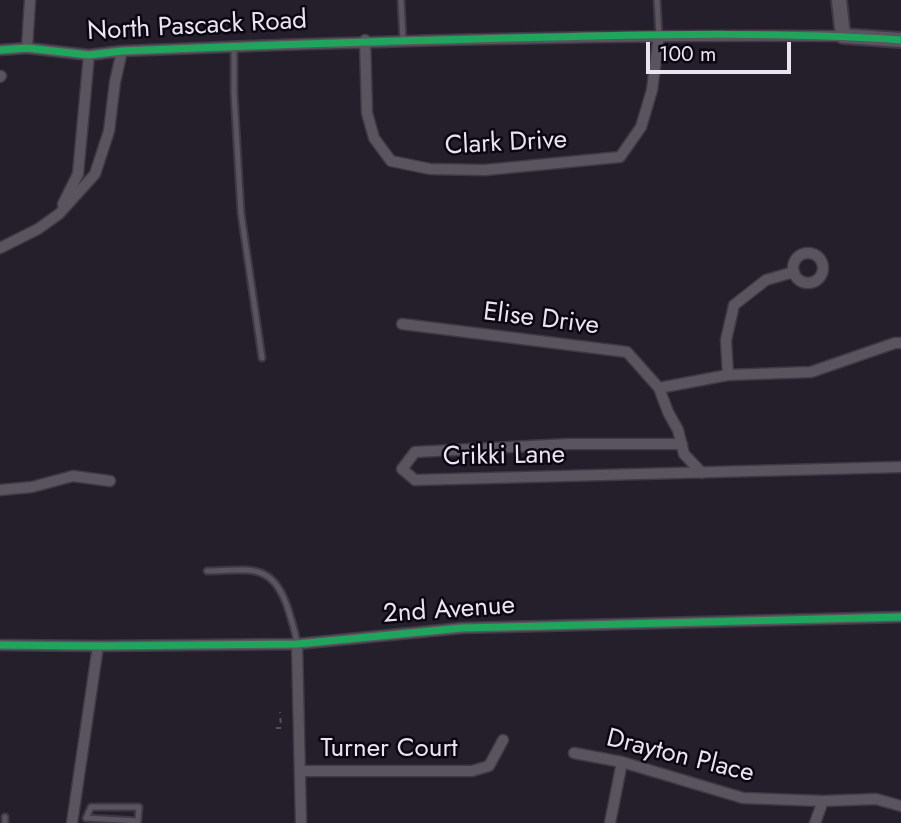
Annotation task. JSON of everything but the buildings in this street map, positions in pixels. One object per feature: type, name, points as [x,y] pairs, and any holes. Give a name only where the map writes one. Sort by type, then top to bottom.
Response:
[{"type":"street","points":[[27,48],[30,0]]},
{"type":"street","points":[[839,0],[843,36]]},
{"type":"street","name":"North Pascack Road","points":[[0,50],[27,48],[89,55],[122,51],[365,40],[659,35],[843,36],[901,40]]},
{"type":"street","name":"Clark Drive","points":[[365,40],[367,113],[374,138],[391,161],[430,169],[485,170],[620,157],[641,127],[652,90],[659,35]]},
{"type":"street","points":[[0,248],[38,229],[59,214],[95,174],[109,131],[122,51]]},
{"type":"street","points":[[59,214],[78,174],[89,55]]},
{"type":"street","points":[[728,375],[726,340],[734,305],[766,281],[794,272]]},
{"type":"street","name":"Elise Drive","points":[[402,324],[628,352],[659,388],[678,430],[684,454],[702,473]]},
{"type":"street","points":[[659,388],[728,375],[811,372],[895,342],[901,343]]},
{"type":"street","name":"Crikki Lane","points":[[682,444],[569,444],[415,452],[402,469],[415,480],[901,467]]},
{"type":"street","points":[[0,490],[32,487],[73,476],[110,481]]},
{"type":"street","name":"2nd Avenue","points":[[0,645],[297,644],[462,628],[901,617]]},
{"type":"street","points":[[297,644],[301,823]]},
{"type":"street","points":[[72,823],[98,646]]},
{"type":"street","name":"Turner Court","points":[[300,771],[472,771],[489,766],[503,740]]},
{"type":"street","name":"Drayton Place","points":[[573,753],[622,762],[743,798],[876,800],[901,806]]},
{"type":"street","points":[[610,823],[622,762]]},
{"type":"street","points":[[815,823],[823,801]]},
{"type":"lane","points":[[401,0],[403,40]]},
{"type":"lane","points":[[657,0],[659,35]]},
{"type":"lane","points":[[234,46],[241,213],[262,358]]},
{"type":"lane","points":[[207,571],[260,572],[274,579],[284,595],[297,644]]},
{"type":"lane","points":[[91,807],[139,807],[138,822],[86,818],[91,807]]},
{"type":"path","points":[[276,728],[281,728],[280,712]]},
{"type":"cycle path","points":[[0,50],[27,48],[89,55],[122,51],[285,45],[686,35],[901,40]]},
{"type":"cycle path","points":[[0,645],[297,644],[462,628],[901,617]]}]
